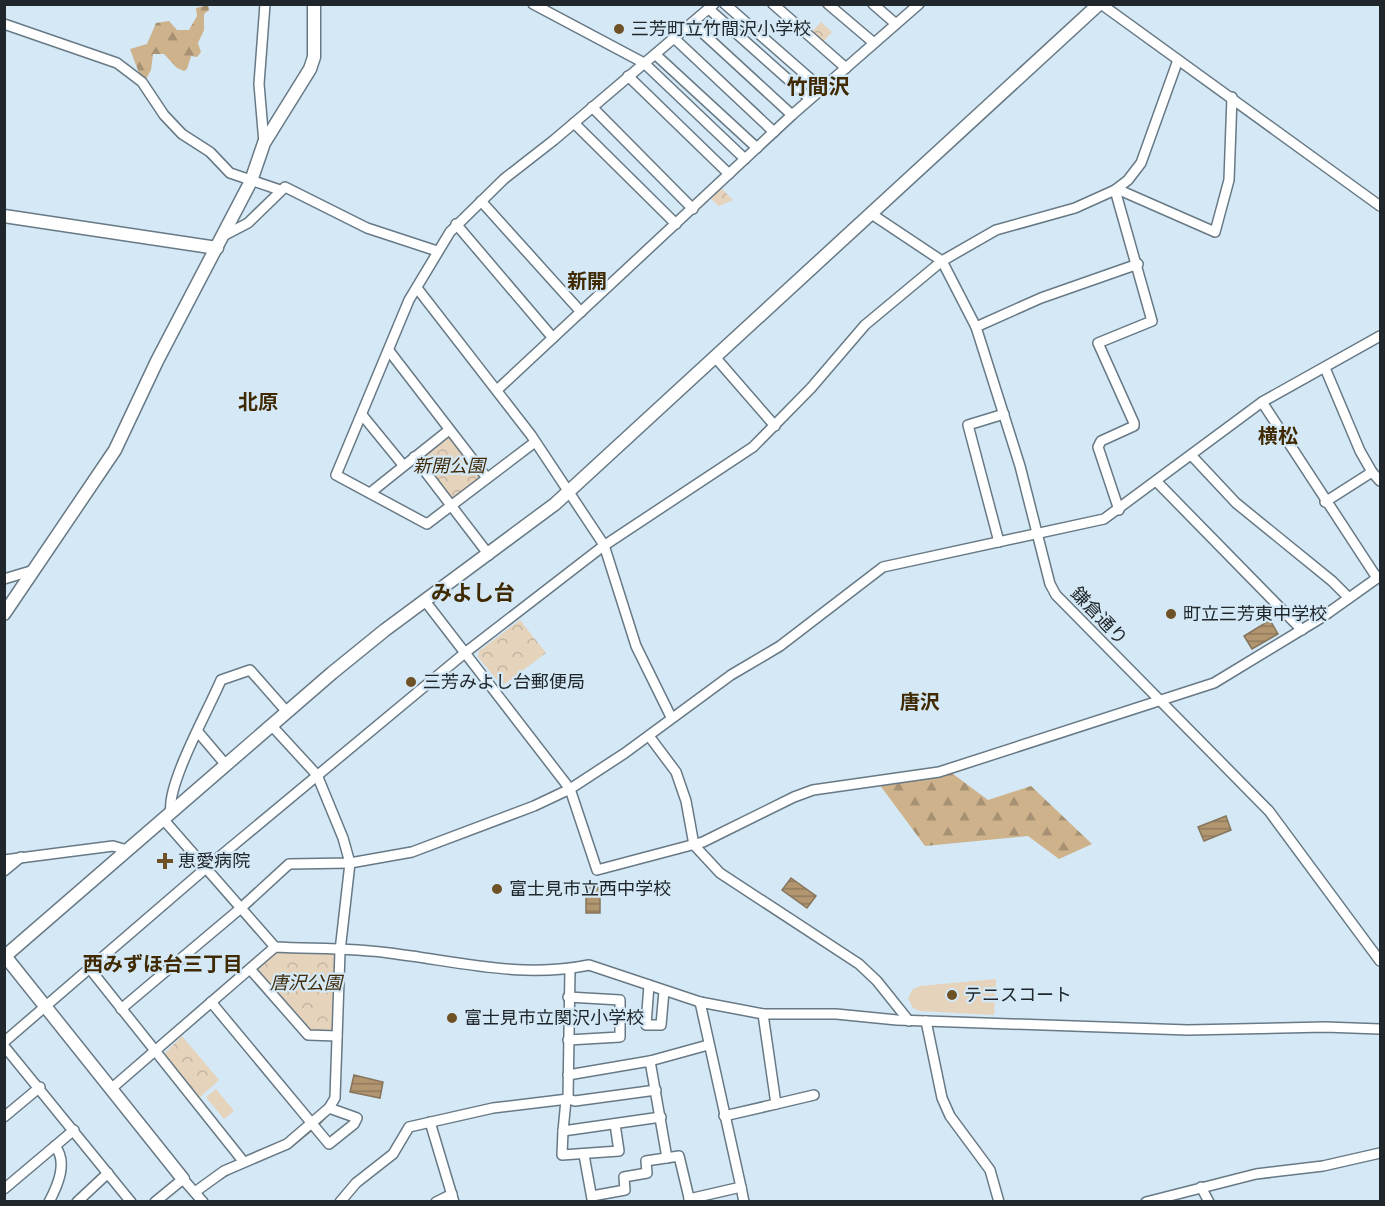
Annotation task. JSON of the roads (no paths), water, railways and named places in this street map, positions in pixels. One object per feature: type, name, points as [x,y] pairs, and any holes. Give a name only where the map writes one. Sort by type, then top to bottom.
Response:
[{"type":"street","points":[[264,143],[259,84],[266,4]]},
{"type":"street","points":[[4,614],[115,450],[157,361],[252,181],[264,143],[310,69],[314,57],[314,4]]},
{"type":"street","points":[[533,4],[644,63],[745,159]]},
{"type":"street","points":[[725,4],[822,89]]},
{"type":"street","points":[[773,4],[846,68]]},
{"type":"street","points":[[828,4],[874,43]]},
{"type":"street","points":[[873,4],[896,24]]},
{"type":"street","points":[[272,726],[317,775],[343,838],[350,863],[340,951],[335,1098],[332,1109],[314,1126],[287,1144],[243,1161],[199,1196],[5,956],[287,712],[385,630],[537,520],[873,215],[1100,4],[1232,97],[1380,206]]},
{"type":"street","points":[[497,390],[774,132],[916,5]]},
{"type":"street","points":[[535,442],[427,524],[336,475],[390,352],[409,300],[437,251],[456,224],[711,7],[810,99]]},
{"type":"street","points":[[4,24],[103,57],[132,72],[182,134],[210,152],[230,173],[280,190]]},
{"type":"street","points":[[693,24],[792,116]]},
{"type":"street","points":[[675,39],[774,132]]},
{"type":"street","points":[[656,55],[757,148]]},
{"type":"street","points":[[131,1202],[4,1044],[206,868],[465,652],[604,545],[686,490],[723,469],[753,447],[775,426],[865,325],[942,261],[996,230],[1075,208],[1116,190],[1136,172],[1141,162],[1178,60]]},
{"type":"street","points":[[628,76],[729,174]]},
{"type":"street","points":[[1116,190],[1215,232],[1229,180],[1232,97]]},
{"type":"street","points":[[592,107],[693,209]]},
{"type":"street","points":[[574,123],[676,225]]},
{"type":"street","points":[[223,236],[248,223],[280,190],[288,187],[345,218],[437,251]]},
{"type":"street","points":[[1116,190],[1152,321],[1119,332],[1098,343],[1097,347],[1134,423],[1134,426],[1101,441],[1098,447],[1119,510]]},
{"type":"street","points":[[481,201],[580,312]]},
{"type":"street","name":"鎌倉通り","points":[[873,215],[942,261],[976,327],[1004,414],[1050,584],[1056,595],[1088,631],[1162,702],[1269,811],[1380,961]]},
{"type":"street","points":[[4,216],[217,248]]},
{"type":"street","points":[[456,224],[553,338]]},
{"type":"street","points":[[976,327],[1041,298],[1138,264]]},
{"type":"street","points":[[417,288],[535,442],[604,545],[636,646],[671,717]]},
{"type":"street","points":[[122,1009],[289,864],[350,863],[387,859],[433,846],[570,789],[649,736],[671,717],[731,675],[780,646],[883,567],[1104,519],[1157,482],[1262,402],[1380,336]]},
{"type":"street","points":[[390,352],[487,478]]},
{"type":"street","points":[[715,357],[775,426]]},
{"type":"street","points":[[1325,368],[1360,451],[1380,482]]},
{"type":"street","points":[[425,601],[570,789],[597,870],[694,845],[813,790],[939,772],[1214,684],[1302,630],[1379,577],[1325,502],[1262,402]]},
{"type":"street","points":[[999,542],[968,425],[1004,414]]},
{"type":"street","points":[[363,416],[403,465]]},
{"type":"street","points":[[370,493],[449,430]]},
{"type":"street","points":[[1192,456],[1236,503],[1332,581],[1348,598]]},
{"type":"street","points":[[414,457],[489,555]]},
{"type":"street","points":[[1325,502],[1372,472]]},
{"type":"street","points":[[1157,482],[1302,630]]},
{"type":"street","points":[[4,579],[34,570]]},
{"type":"street","points":[[275,947],[206,868],[167,816],[177,774],[221,680],[250,670],[287,712]]},
{"type":"street","points":[[198,732],[226,765]]},
{"type":"street","points":[[649,736],[676,772],[686,801],[694,845],[720,873],[859,964],[877,981],[909,1021]]},
{"type":"street","points":[[4,860],[105,847],[127,850]]},
{"type":"street","points":[[4,871],[22,857]]},
{"type":"street","points":[[112,1088],[275,947],[387,953],[509,971],[570,969],[589,965],[604,968],[700,1002],[763,1014],[836,1014],[909,1021],[1207,1031],[1326,1027],[1380,1029]]},
{"type":"street","points":[[90,969],[243,1161]]},
{"type":"street","points":[[250,969],[308,1035],[337,1036]]},
{"type":"street","points":[[570,969],[567,1099],[562,1155],[619,1151],[615,1124]]},
{"type":"street","points":[[649,985],[646,1025],[661,1025],[664,991]]},
{"type":"street","points":[[568,997],[620,1000],[620,1037],[568,1040]]},
{"type":"street","points":[[211,1002],[329,1144],[354,1124],[357,1118],[332,1109]]},
{"type":"street","points":[[700,1002],[744,1202]]},
{"type":"street","points":[[763,1014],[776,1104]]},
{"type":"street","points":[[926,1021],[942,1098],[950,1116],[986,1163],[999,1202]]},
{"type":"street","points":[[568,1075],[650,1061],[708,1045]]},
{"type":"street","points":[[650,1061],[667,1158]]},
{"type":"street","points":[[4,1117],[40,1088]]},
{"type":"street","points":[[340,1202],[356,1183],[393,1154],[409,1127],[493,1108],[567,1099],[575,1101],[656,1090]]},
{"type":"street","points":[[724,1116],[814,1095]]},
{"type":"street","points":[[563,1131],[661,1117]]},
{"type":"street","points":[[430,1122],[453,1198],[436,1202]]},
{"type":"street","points":[[4,1190],[74,1130]]},
{"type":"street","points":[[49,1202],[60,1174],[62,1158],[55,1146]]},
{"type":"street","points":[[1146,1202],[1256,1174],[1323,1166],[1380,1153]]},
{"type":"street","points":[[584,1155],[592,1199],[626,1190],[624,1177],[647,1173],[646,1161],[679,1156],[689,1200],[741,1187]]},
{"type":"street","points":[[77,1202],[108,1173]]},
{"type":"street","points":[[155,1202],[183,1179]]},
{"type":"street","points":[[1201,1187],[1209,1202]]},
{"type":"waterway","points":[[338,1101],[342,1035]]},
{"type":"waterway","points":[[317,1126],[332,1111]]},
{"type":"waterway","points":[[275,1154],[290,1148],[313,1129]]},
{"type":"waterway","points":[[218,1181],[231,1173]]},
{"type":"place","name":"三芳町立竹間沢小学校","points":[[619,29]]},
{"type":"place","name":"町立三芳東中学校","points":[[1171,614]]},
{"type":"place","name":"三芳みよし台郵便局","points":[[411,682]]},
{"type":"place","name":"恵愛病院","points":[[165,861]]},
{"type":"place","name":"富士見市立西中学校","points":[[497,889]]},
{"type":"place","name":"テニスコート","points":[[952,995]]},
{"type":"place","name":"富士見市立関沢小学校","points":[[452,1018]]},
{"type":"district","name":"竹間沢","points":[[818,87]]},
{"type":"district","name":"新開","points":[[587,281]]},
{"type":"district","name":"北原","points":[[258,402]]},
{"type":"district","name":"横松","points":[[1278,436]]},
{"type":"district","name":"みよし台","points":[[473,593]]},
{"type":"district","name":"唐沢","points":[[920,702]]},
{"type":"district","name":"西みずほ台三丁目","points":[[163,964]]},
{"type":"park label","name":"新開公園","points":[[449,466]]},
{"type":"park label","name":"唐沢公園","points":[[306,983]]}]
